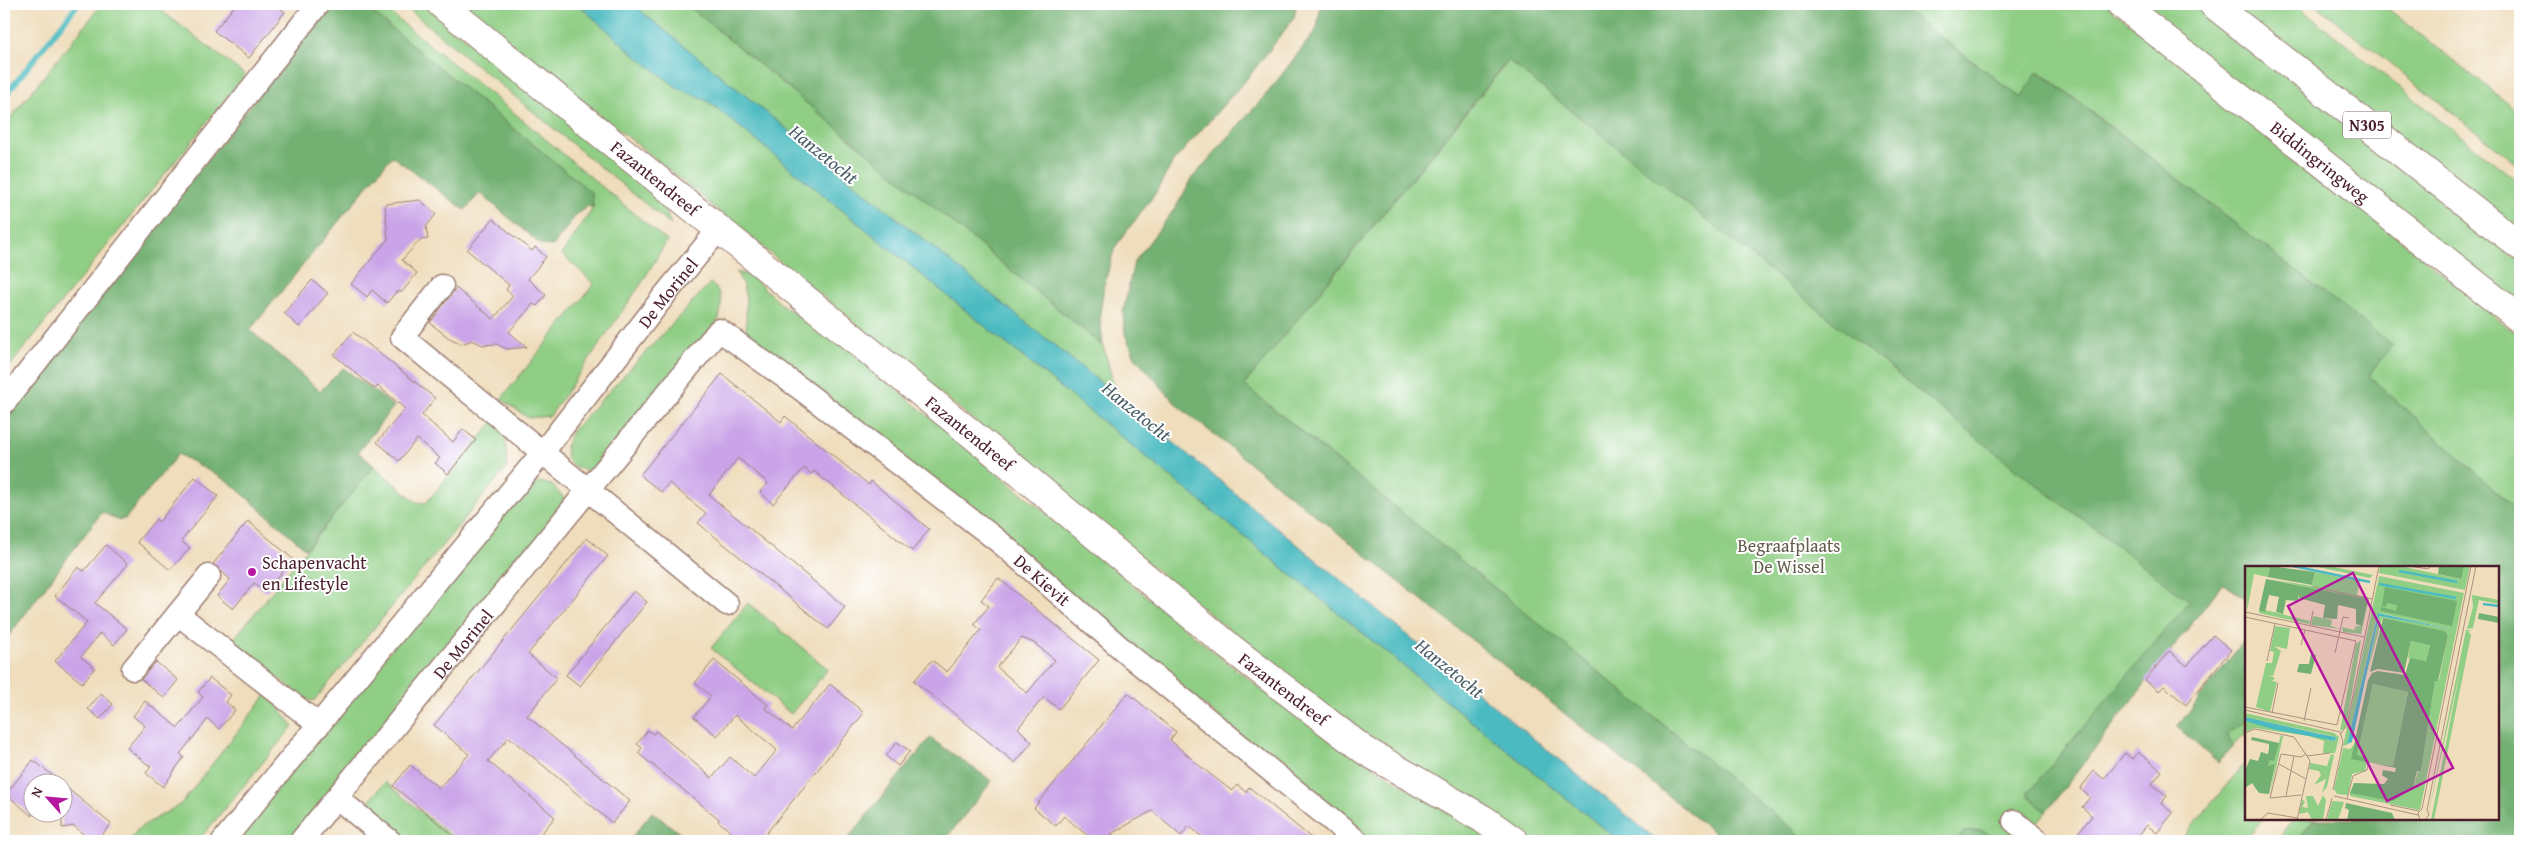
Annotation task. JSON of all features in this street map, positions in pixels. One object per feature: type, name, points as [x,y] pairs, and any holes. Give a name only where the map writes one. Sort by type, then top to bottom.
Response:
[{"type":"street","points":[[4,403],[318,4]]},
{"type":"street","name":"Fazantendreef","points":[[441,4],[1020,472],[1238,654],[1364,750],[1483,819],[1514,841]]},
{"type":"street","name":"Biddingringweg","points":[[2121,4],[2520,320]]},
{"type":"street","name":"N305","points":[[2213,4],[2520,246]]},
{"type":"street","name":"De Morinel","points":[[223,841],[543,452],[664,296],[719,229]]},
{"type":"street","points":[[442,286],[402,337],[727,604]]},
{"type":"street","name":"De Morinel","points":[[301,841],[719,330]]},
{"type":"street","name":"De Kievit","points":[[719,330],[801,389],[1002,544],[1130,656],[1357,841]]},
{"type":"street","points":[[133,669],[209,576]]},
{"type":"street","points":[[178,614],[319,725]]},
{"type":"street","points":[[337,798],[390,841]]},
{"type":"street","points":[[2014,821],[2038,841]]},
{"type":"green space","points":[[102,4],[153,4],[245,75],[4,373],[4,126]]},
{"type":"green space","points":[[331,4],[362,4],[592,193],[593,208],[588,206],[576,215],[553,246],[541,245],[480,193],[465,210],[392,156],[250,330],[320,391],[343,368],[394,406],[358,452],[374,466],[306,549],[229,482],[178,454],[125,519],[117,520],[102,512],[4,642],[4,417]]},
{"type":"green space","points":[[362,4],[379,4],[513,112],[667,241],[641,284],[550,416],[528,418],[501,399],[594,284],[562,254],[593,208],[592,193]]},
{"type":"green space","points":[[402,4],[423,4],[659,193],[671,225]]},
{"type":"green space","points":[[459,4],[578,4],[635,55],[678,88],[709,102],[1619,841],[1533,841],[1361,732],[1266,660],[642,148]]},
{"type":"green space","points":[[632,4],[686,4],[1103,346],[1117,396]]},
{"type":"green space","points":[[686,4],[1294,4],[1296,8],[1294,18],[1250,75],[1173,162],[1155,194],[1115,247],[1104,285],[1100,316],[1103,346]]},
{"type":"green space","points":[[1321,4],[1897,4],[2021,98],[2038,71],[2392,345],[2369,376],[2520,513],[2520,829],[2510,841],[2297,841],[2313,820],[2499,820],[2499,566],[2245,566],[2245,598],[2223,583],[2046,812],[2027,794],[2190,601],[2011,465],[1508,60],[1244,385],[1807,841],[1725,841],[1178,406],[1135,357],[1125,334],[1123,312],[1134,262],[1176,207],[1193,177],[1269,91],[1317,29]]},
{"type":"green space","points":[[1897,4],[2105,4],[2396,235],[2520,337],[2520,513],[2369,376],[2391,345],[2039,71],[2021,98]]},
{"type":"green space","points":[[2135,4],[2193,4],[2520,261],[2520,310]]},
{"type":"green space","points":[[2227,4],[2295,4],[2520,183],[2520,235]]},
{"type":"green space","points":[[2315,4],[2382,4],[2520,113],[2520,166]]},
{"type":"green space","name":"Begraafplaats De Wissel","points":[[1509,60],[2011,465],[2191,601],[2027,794],[2046,812],[2022,841],[2003,841],[1999,838],[1965,832],[1954,841],[1807,841],[1244,385]]},
{"type":"green space","points":[[736,272],[751,276],[781,304],[851,352],[1215,653],[1282,705],[1335,743],[1494,841],[1373,841],[747,338],[744,288]]},
{"type":"green space","points":[[710,283],[718,291],[721,299],[719,319],[592,471],[582,469],[570,463],[567,458],[566,446],[573,430]]},
{"type":"green space","points":[[494,421],[505,430],[507,467],[314,701],[305,699],[232,641],[374,466],[416,502],[426,503]]},
{"type":"green space","points":[[540,482],[552,485],[564,498],[559,515],[292,841],[234,841],[524,487]]},
{"type":"green space","points":[[748,603],[828,669],[791,714],[711,648]]},
{"type":"green space","points":[[2245,639],[2245,722],[2226,734],[2234,745],[2218,763],[2177,727]]},
{"type":"green space","points":[[266,695],[278,706],[293,726],[198,841],[129,841],[139,828],[181,804]]},
{"type":"green space","points":[[2245,722],[2245,736],[2234,745],[2226,734]]},
{"type":"green space","points":[[930,738],[992,781],[944,841],[846,841]]},
{"type":"green space","points":[[2245,763],[2245,820],[2262,820],[2245,841],[2180,841]]},
{"type":"green space","points":[[385,782],[457,841],[405,841],[365,806]]},
{"type":"green space","points":[[652,812],[690,841],[629,841]]},
{"type":"green space","points":[[2293,820],[2313,820],[2297,841],[2277,841]]},
{"type":"green space","points":[[1981,830],[2003,841],[1954,841],[1965,832]]},
{"type":"water","points":[[578,4],[632,4],[1117,396],[1658,841],[1619,841],[709,102],[678,88],[635,55]]},
{"type":"building","points":[[236,4],[274,4],[285,12],[249,58],[214,31]]},
{"type":"building","points":[[420,200],[436,214],[426,227],[428,239],[420,240],[402,260],[417,273],[402,292],[396,292],[387,303],[372,290],[367,297],[351,284],[388,239],[385,204]]},
{"type":"building","points":[[493,219],[532,251],[535,247],[546,257],[528,279],[546,295],[537,306],[533,304],[509,332],[527,347],[507,349],[496,344],[483,345],[472,340],[462,344],[449,338],[430,323],[456,288],[493,319],[513,296],[506,290],[509,285],[467,250]]},
{"type":"building","points":[[312,280],[328,293],[299,327],[284,313]]},
{"type":"building","points":[[353,332],[435,398],[422,415],[453,442],[463,429],[476,440],[448,474],[435,463],[440,458],[417,439],[399,461],[377,442],[405,409],[378,386],[375,389],[334,355]]},
{"type":"building","points":[[722,374],[781,422],[785,416],[869,485],[871,481],[929,529],[912,551],[814,471],[811,474],[804,468],[773,504],[760,492],[768,483],[738,458],[709,495],[845,607],[828,629],[698,523],[706,513],[669,483],[661,492],[640,475]]},
{"type":"building","points":[[195,477],[218,496],[181,541],[190,548],[170,570],[137,542],[156,519],[159,522]]},
{"type":"building","name":"Schapenvacht en Lifestyle","points":[[248,521],[293,559],[266,592],[254,583],[233,609],[217,596],[230,579],[213,564]]},
{"type":"building","points":[[587,538],[608,556],[528,654],[557,678],[527,716],[630,801],[612,823],[509,737],[488,761],[555,817],[535,841],[460,841],[393,786],[410,765],[439,788],[469,754],[434,725]]},
{"type":"building","points":[[106,545],[128,564],[95,603],[127,629],[114,645],[100,633],[81,657],[95,668],[82,683],[55,661],[87,622],[55,596],[78,567],[84,571]]},
{"type":"building","points":[[998,578],[1099,660],[1059,709],[1044,697],[1018,728],[1032,742],[1015,763],[914,681],[932,660],[947,672],[981,630],[974,624],[989,606],[981,600]],"holes":[[[1022,638],[1034,643],[1055,660],[1027,693],[997,667]]]},
{"type":"building","points":[[634,591],[647,602],[580,686],[566,675]]},
{"type":"building","points":[[2213,635],[2231,650],[2186,705],[2164,686],[2159,691],[2145,680],[2169,651],[2187,666]]},
{"type":"building","points":[[714,660],[768,705],[765,708],[792,730],[830,684],[864,713],[760,841],[723,841],[731,832],[718,821],[719,819],[638,753],[642,748],[637,744],[648,730],[653,734],[656,731],[712,778],[730,757],[754,778],[777,750],[735,715],[717,736],[694,717],[711,696],[695,683]]},
{"type":"building","points":[[156,662],[178,680],[164,698],[141,679]]},
{"type":"building","points":[[210,678],[231,695],[226,702],[235,710],[219,729],[208,719],[180,754],[184,757],[163,787],[146,773],[151,767],[127,748],[145,726],[133,716],[145,701],[178,728],[203,697],[198,692]]},
{"type":"building","points":[[101,693],[113,704],[100,719],[88,709]]},
{"type":"building","points":[[1128,693],[1176,732],[1170,740],[1201,767],[1232,791],[1237,785],[1246,792],[1249,787],[1315,841],[1207,841],[1189,826],[1181,836],[1152,811],[1111,834],[1119,841],[1094,841],[1064,816],[1056,826],[1034,808]]},
{"type":"building","points":[[897,742],[910,751],[898,766],[886,756]]},
{"type":"building","points":[[2138,752],[2162,771],[2152,784],[2167,796],[2161,804],[2173,813],[2157,833],[2147,825],[2134,841],[2130,841],[2122,835],[2117,841],[2071,841],[2092,816],[2082,807],[2090,797],[2080,789],[2094,771],[2104,779],[2125,753],[2132,759]]},
{"type":"building","points":[[33,760],[48,772],[23,772]]},
{"type":"building","points":[[22,774],[22,808],[6,794]]},
{"type":"building","points":[[72,792],[111,824],[97,841],[91,841],[74,826],[62,828],[62,822],[72,822]]},
{"type":"waterway","points":[[4,97],[78,4]]},
{"type":"place","name":"Schapenvacht en Lifestyle","points":[[252,572]]},
{"type":"water label","name":"Hanzetocht","points":[[824,154]]},
{"type":"water label","name":"Hanzetocht","points":[[1137,411]]},
{"type":"water label","name":"Hanzetocht","points":[[1450,668]]}]
